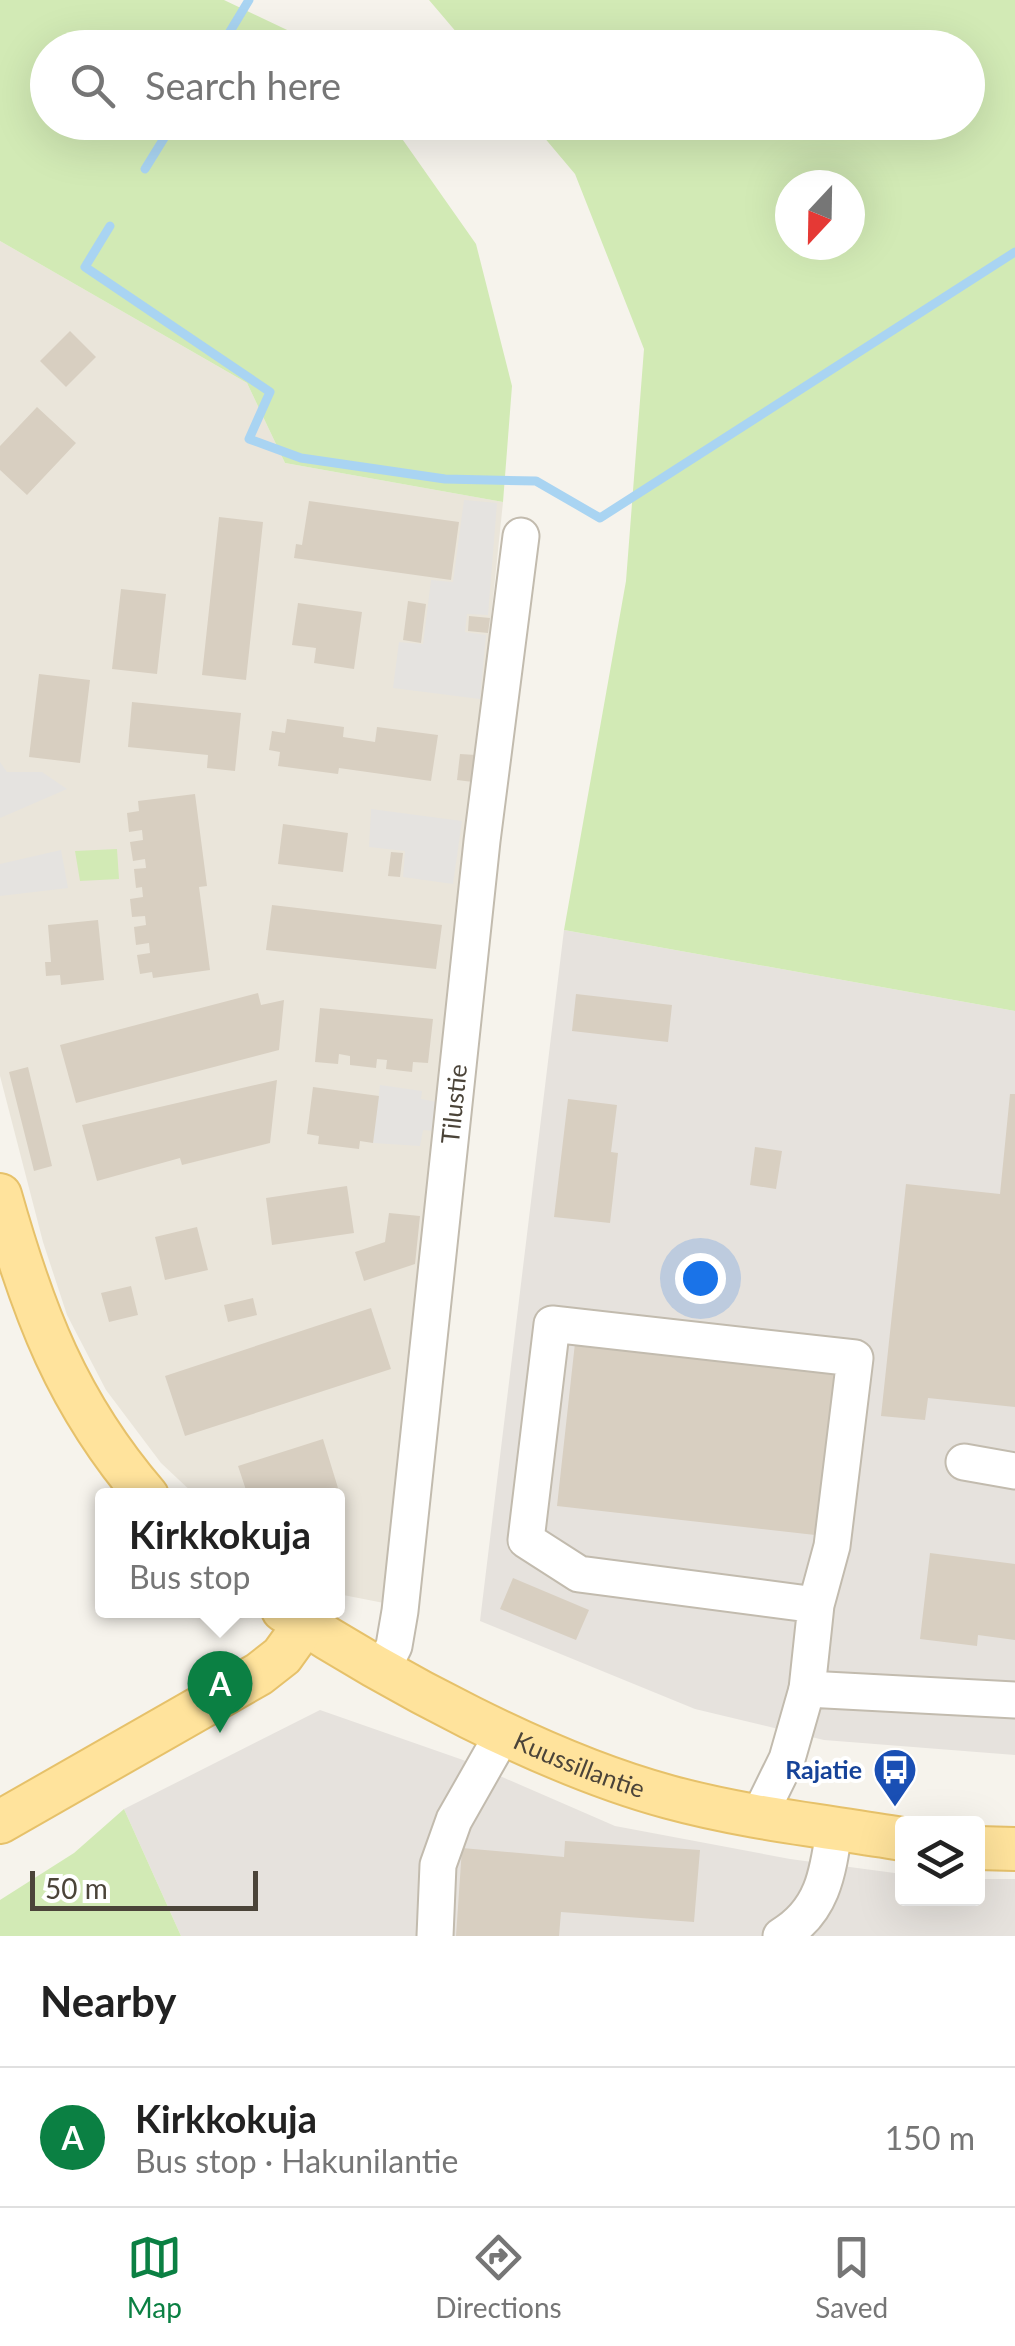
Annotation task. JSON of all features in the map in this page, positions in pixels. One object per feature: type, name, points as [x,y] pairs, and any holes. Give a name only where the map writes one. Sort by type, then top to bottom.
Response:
[{"type":"main road","points":[[0,1196],[23,1277],[68,1386],[94,1428],[141,1488]]},
{"type":"main road","name":"Kuussillantie","points":[[294,1618],[504,1732],[666,1796],[758,1818],[895,1838]]},
{"type":"main road","points":[[0,1822],[259,1674],[282,1656],[294,1618]]},
{"type":"main road","points":[[985,1848],[1015,1849]]},
{"type":"street","name":"Tilustie","points":[[383,1668],[394,1646],[400,1612],[482,841],[520,536]]},
{"type":"street","points":[[758,1818],[788,1759],[808,1689],[816,1606],[832,1546],[855,1358],[552,1324],[526,1540],[579,1574],[816,1606]]},
{"type":"street","points":[[964,1462],[1015,1471]]},
{"type":"street","points":[[808,1689],[1015,1700]]},
{"type":"street","points":[[434,1936],[438,1865],[454,1820],[504,1732]]},
{"type":"street","points":[[781,1936],[804,1922],[827,1882],[834,1830]]},
{"type":"shaded area","points":[[0,241],[247,383],[285,463],[503,502],[389,1604],[345,1595],[345,1488],[188,1488],[161,1463],[106,1390],[67,1315],[43,1242],[0,1076]]},
{"type":"shaded area","points":[[464,500],[497,503],[488,615],[467,614],[465,632],[486,635],[480,699],[393,688],[399,642],[423,644],[431,580],[453,582]]},
{"type":"shaded area","points":[[0,762],[7,772],[42,772],[67,789],[0,818]]},
{"type":"shaded area","points":[[371,809],[462,821],[453,884],[403,877],[405,851],[369,847]]},
{"type":"shaded area","points":[[61,850],[68,888],[0,896],[0,864]]},
{"type":"shaded area","points":[[564,930],[1015,1011],[1015,1755],[824,1740],[695,1709],[480,1621]]},
{"type":"shaded area","points":[[380,1085],[422,1091],[421,1099],[437,1102],[435,1131],[423,1130],[420,1146],[373,1143]]},
{"type":"shaded area","points":[[320,1710],[463,1760],[615,1826],[790,1859],[895,1873],[895,1906],[985,1906],[985,1879],[1015,1879],[1015,1936],[181,1936],[124,1809]]},
{"type":"green space","points":[[0,0],[224,0],[287,30],[30,30],[30,140],[403,140],[476,244],[512,386],[503,502],[285,463],[247,383],[0,241]]},
{"type":"green space","points":[[429,0],[1015,0],[1015,1011],[564,930],[626,581],[644,349],[575,174],[546,140],[985,140],[985,30],[455,30]]},
{"type":"green space","points":[[117,849],[119,879],[80,881],[75,851]]},
{"type":"green space","points":[[124,1809],[181,1936],[0,1936],[0,1900],[74,1853]]},
{"type":"building","points":[[70,331],[96,357],[66,387],[40,361]]},
{"type":"building","points":[[37,407],[76,443],[27,495],[0,470],[0,446]]},
{"type":"building","points":[[309,501],[459,522],[451,580],[294,558],[296,544],[302,545]]},
{"type":"building","points":[[219,517],[263,522],[246,680],[202,675]]},
{"type":"building","points":[[121,589],[166,594],[157,674],[112,669]]},
{"type":"building","points":[[408,601],[426,604],[421,643],[403,640]]},
{"type":"building","points":[[298,603],[362,612],[354,669],[314,663],[316,648],[292,645]]},
{"type":"building","points":[[469,616],[490,618],[488,633],[468,631]]},
{"type":"building","points":[[39,674],[90,680],[80,763],[29,757]]},
{"type":"building","points":[[132,702],[241,713],[235,771],[207,768],[208,755],[128,747]]},
{"type":"building","points":[[287,719],[344,727],[343,737],[375,742],[377,727],[438,735],[431,781],[339,768],[338,774],[278,766],[280,752],[269,750],[272,731],[285,733]]},
{"type":"building","points":[[460,754],[476,755],[473,782],[457,780]]},
{"type":"building","points":[[195,794],[207,886],[199,887],[210,970],[153,978],[152,972],[140,974],[137,955],[150,953],[149,943],[136,945],[134,927],[146,925],[145,916],[132,917],[130,899],[143,897],[142,887],[136,888],[134,869],[146,868],[145,859],[133,861],[130,842],[143,840],[142,830],[129,832],[127,813],[139,811],[138,801]]},
{"type":"building","points":[[283,824],[348,833],[343,872],[278,864]]},
{"type":"building","points":[[391,852],[403,853],[400,877],[388,876]]},
{"type":"building","points":[[272,905],[442,925],[436,969],[266,950]]},
{"type":"building","points":[[98,920],[104,980],[61,985],[60,975],[46,976],[45,962],[51,962],[48,925]]},
{"type":"building","points":[[258,993],[261,1005],[284,1000],[279,1050],[76,1103],[60,1045]]},
{"type":"building","points":[[576,994],[672,1005],[668,1042],[572,1031]]},
{"type":"building","points":[[320,1008],[433,1019],[428,1063],[413,1062],[412,1072],[386,1069],[387,1060],[377,1059],[376,1068],[350,1065],[350,1056],[339,1054],[338,1064],[315,1062]]},
{"type":"building","points":[[28,1067],[52,1166],[34,1171],[9,1072]]},
{"type":"building","points":[[277,1080],[270,1143],[182,1165],[180,1158],[97,1181],[82,1125]]},
{"type":"building","points":[[313,1087],[379,1096],[373,1143],[360,1141],[359,1149],[318,1144],[319,1136],[307,1134]]},
{"type":"building","points":[[1010,1094],[1015,1094],[1015,1407],[928,1398],[925,1420],[881,1416],[906,1184],[1000,1194]]},
{"type":"building","points":[[568,1099],[617,1105],[611,1152],[618,1153],[610,1223],[554,1217]]},
{"type":"building","points":[[755,1147],[782,1151],[776,1189],[750,1185]]},
{"type":"building","points":[[347,1186],[354,1233],[272,1245],[266,1198]]},
{"type":"building","points":[[389,1213],[420,1216],[415,1264],[364,1281],[355,1252],[385,1242]]},
{"type":"building","points":[[197,1227],[208,1270],[165,1280],[155,1237]]},
{"type":"building","points":[[131,1286],[138,1315],[109,1322],[101,1293]]},
{"type":"building","points":[[253,1298],[257,1315],[228,1322],[224,1305]]},
{"type":"building","points":[[371,1308],[391,1369],[185,1436],[165,1376]]},
{"type":"building","points":[[575,1343],[842,1373],[824,1536],[557,1506]]},
{"type":"building","points":[[323,1439],[338,1488],[245,1488],[238,1466]]},
{"type":"building","points":[[930,1553],[1015,1564],[1015,1640],[978,1635],[977,1646],[920,1639]]},
{"type":"building","points":[[513,1578],[589,1610],[576,1640],[500,1609]]},
{"type":"building","points":[[565,1841],[700,1850],[694,1922],[561,1912],[559,1936],[456,1936],[462,1848],[564,1857]]},
{"type":"waterway","points":[[231,30],[249,0]]},
{"type":"waterway","points":[[145,169],[163,140]]},
{"type":"waterway","points":[[110,226],[85,267],[270,392],[249,439],[301,458],[445,479],[536,481],[600,518],[1015,252]]},
{"type":"place","name":"Kirkkokuja","points":[[220,1733]]},
{"type":"place","name":"Rajatie","points":[[895,1808]]}]
